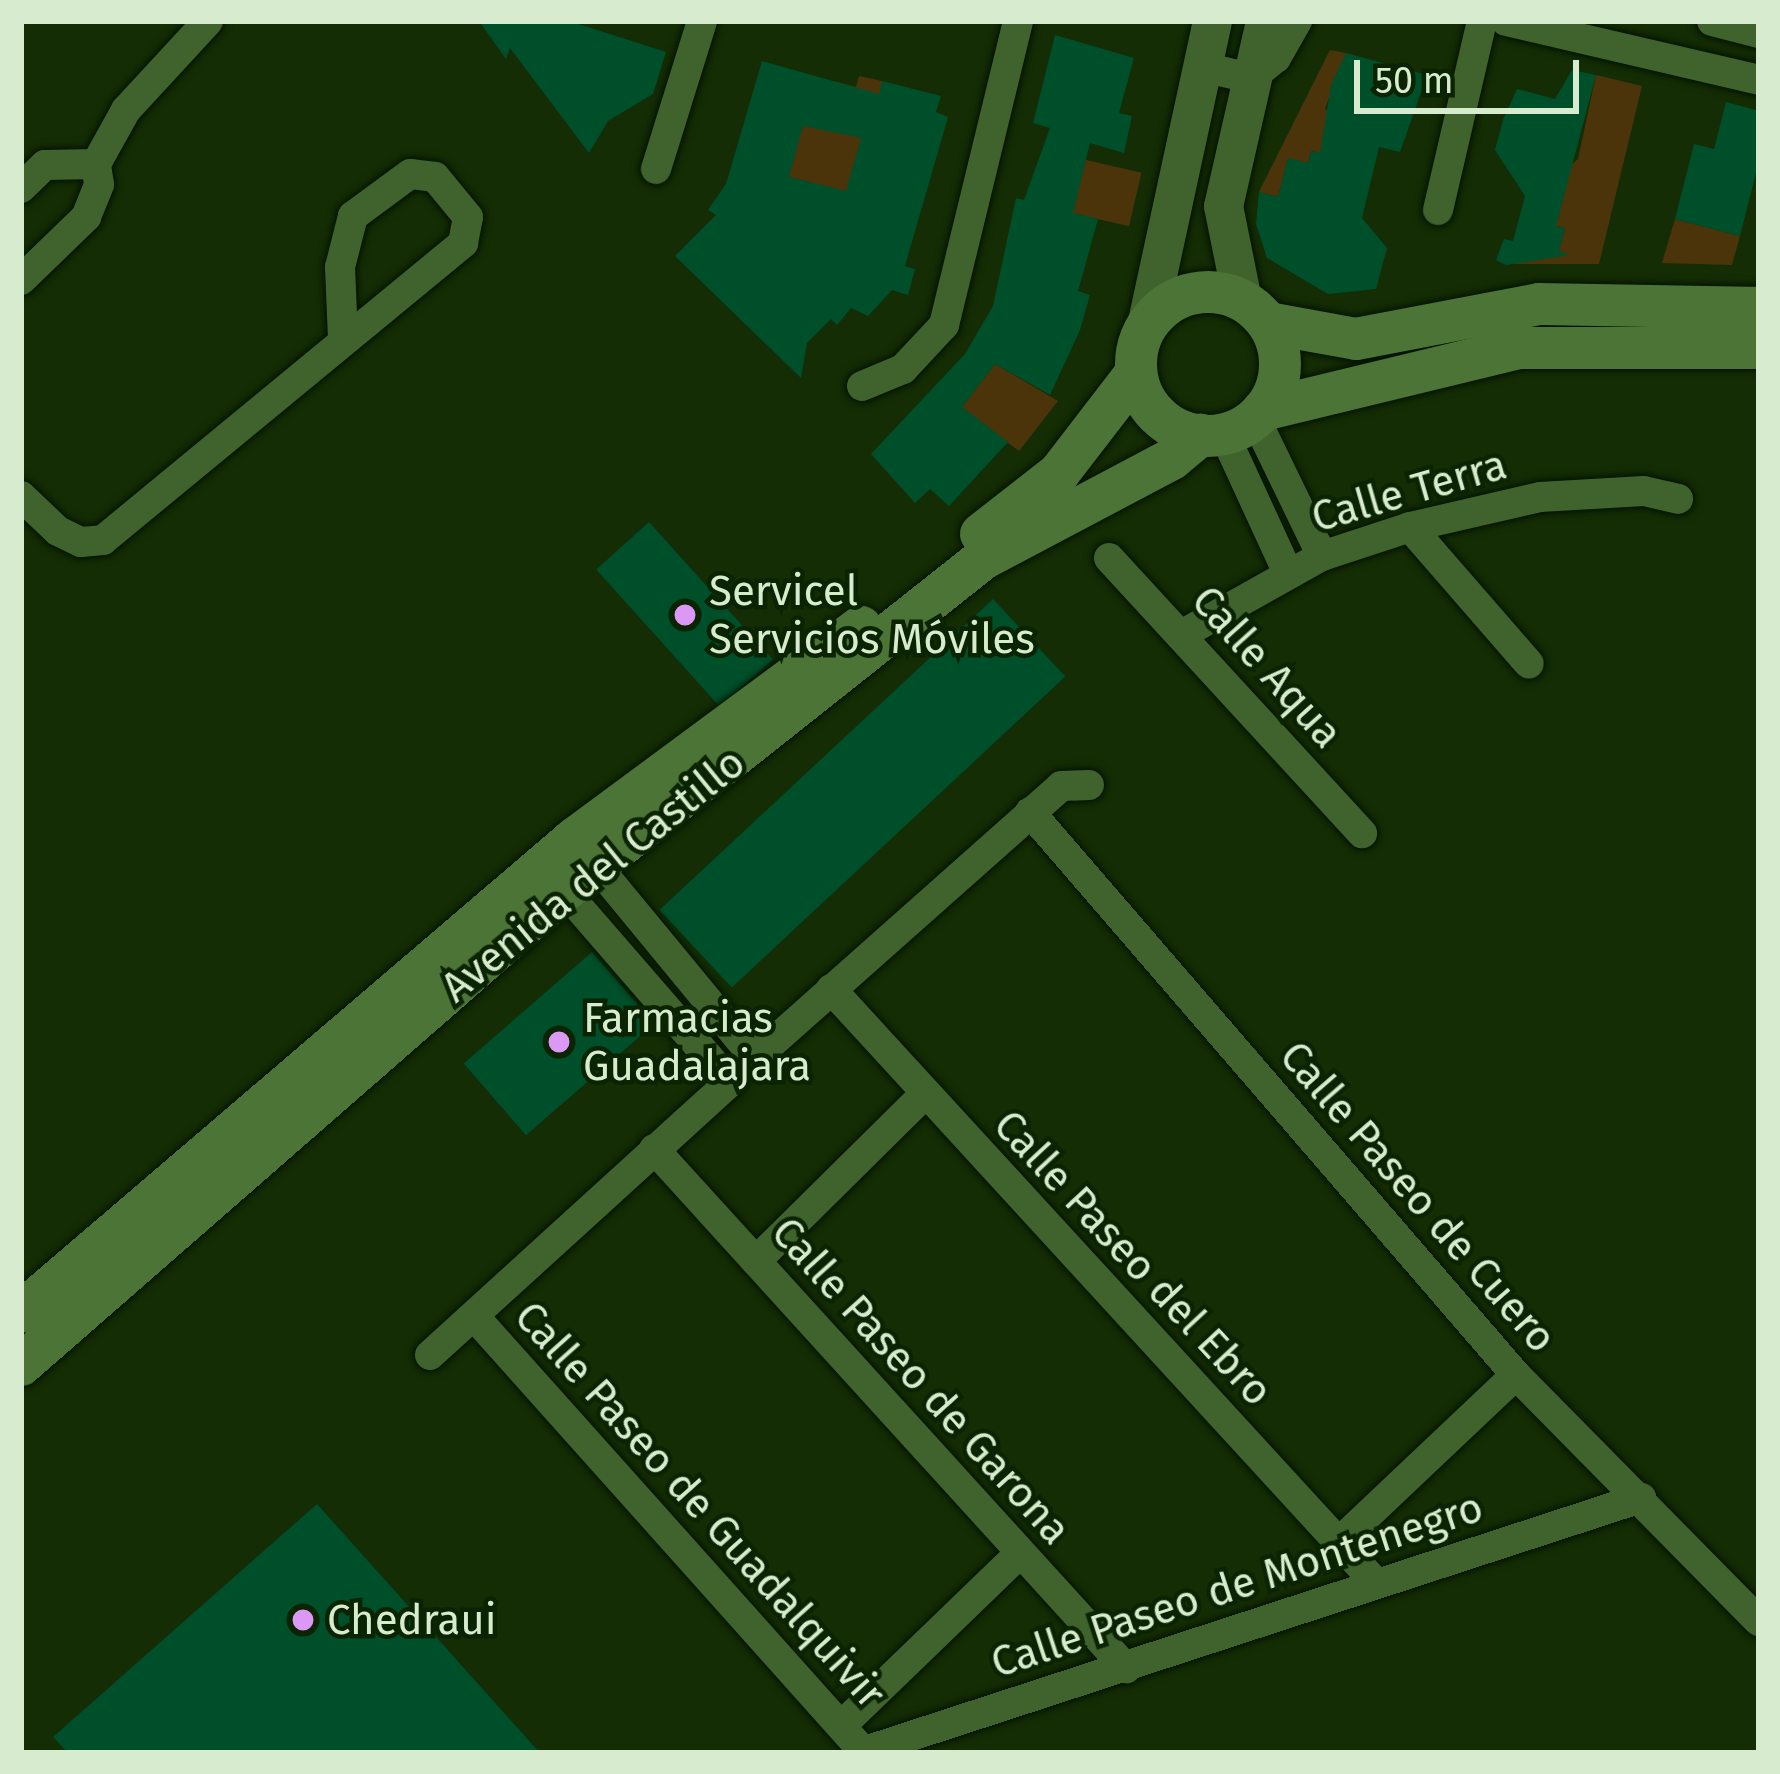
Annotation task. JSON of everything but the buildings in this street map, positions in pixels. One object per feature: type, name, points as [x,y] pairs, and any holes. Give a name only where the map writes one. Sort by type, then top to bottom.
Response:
[{"type":"main road","points":[[1759,308],[1539,304],[1356,340],[1199,292],[1160,309],[1146,326],[1136,373],[1158,415],[1236,424],[1519,348],[1759,348]]},
{"type":"main road","points":[[1236,424],[1280,367],[1255,312]]},
{"type":"main road","name":"Avenida del Castillo","points":[[864,642],[1059,473],[1136,373]]},
{"type":"main road","name":"Avenida del Castillo","points":[[21,1312],[569,865],[864,642],[982,559],[1236,424]]},
{"type":"main road","name":"Avenida del Castillo","points":[[21,1365],[569,865]]},
{"type":"street","points":[[21,280],[86,218],[99,184],[96,164],[126,110],[208,21]]},
{"type":"street","points":[[656,170],[702,21]]},
{"type":"street","points":[[862,386],[903,369],[944,325],[1018,21]]},
{"type":"street","points":[[1146,326],[1212,21]]},
{"type":"street","points":[[1255,312],[1222,206],[1264,21]]},
{"type":"street","points":[[1251,78],[1276,58],[1297,21]]},
{"type":"street","points":[[1438,210],[1482,21]]},
{"type":"street","points":[[1506,21],[1759,80]]},
{"type":"street","points":[[1712,21],[1759,32]]},
{"type":"street","points":[[1202,67],[1251,78]]},
{"type":"street","points":[[1190,118],[1239,131]]},
{"type":"street","points":[[21,188],[45,165],[96,164]]},
{"type":"street","points":[[21,496],[58,530],[81,542],[104,541],[463,243],[468,217],[436,177],[410,174],[353,216],[340,267],[343,338]]},
{"type":"street","points":[[1236,424],[1322,556]]},
{"type":"street","points":[[1236,424],[1288,573]]},
{"type":"street","name":"Calle Terra","points":[[1181,635],[1322,556],[1410,527],[1540,497],[1644,491],[1678,500]]},
{"type":"street","points":[[1410,527],[1528,664]]},
{"type":"street","name":"Calle Aqua","points":[[1109,558],[1362,833]]},
{"type":"street","points":[[569,865],[755,1058],[1061,786],[1089,784]]},
{"type":"street","name":"Calle Paseo de Cuero","points":[[1030,812],[1516,1376],[1759,1621]]},
{"type":"street","points":[[430,1354],[730,1082],[693,1040],[569,865]]},
{"type":"street","name":"Calle Paseo del Ebro","points":[[831,989],[1375,1582]]},
{"type":"street","points":[[693,1040],[720,1017]]},
{"type":"street","points":[[756,1261],[925,1094]]},
{"type":"street","name":"Calle Paseo de Garona","points":[[654,1149],[1126,1668]]},
{"type":"street","name":"Calle Paseo de Guadalquivir","points":[[474,1316],[861,1752]]},
{"type":"street","points":[[1337,1544],[1516,1376]]},
{"type":"street","name":"Calle Paseo de Montenegro","points":[[861,1752],[1642,1498]]},
{"type":"street","points":[[841,1726],[1019,1553]]},
{"type":"shaded area","points":[[1330,50],[1346,53],[1325,109],[1337,115],[1320,153],[1311,151],[1308,163],[1288,159],[1278,197],[1259,192]]},
{"type":"shaded area","points":[[1596,75],[1642,86],[1599,264],[1512,264],[1558,254],[1565,228],[1539,222],[1558,217],[1565,191],[1546,187],[1578,159]]},
{"type":"shaded area","points":[[859,76],[882,81],[876,142],[859,146],[844,209],[813,183],[784,176],[803,126],[837,82],[856,87]]},
{"type":"shaded area","points":[[1082,159],[1141,173],[1129,226],[1070,213]]},
{"type":"shaded area","points":[[1675,219],[1740,236],[1732,265],[1662,263]]},
{"type":"shaded area","points":[[995,364],[1058,401],[1019,451],[961,408]]},
{"type":"place","name":"Servicel Servicios Móviles","points":[[685,615]]},
{"type":"place","name":"Farmacias Guadalajara","points":[[559,1042]]},
{"type":"place","name":"Chedraui","points":[[303,1620]]}]
